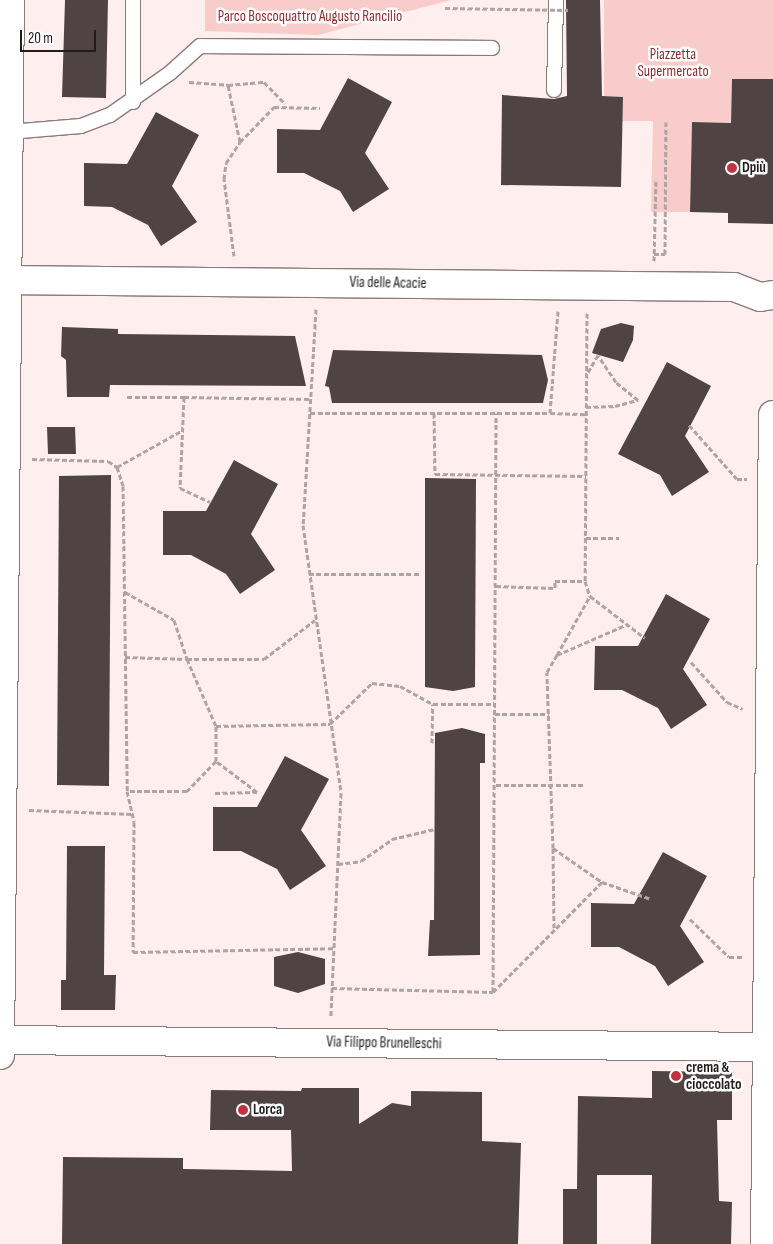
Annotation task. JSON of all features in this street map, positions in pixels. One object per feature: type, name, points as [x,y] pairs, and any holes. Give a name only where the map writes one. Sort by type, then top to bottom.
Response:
[{"type":"street","points":[[0,1045],[3,809],[2,695],[6,458],[4,280],[9,132],[10,0]]},
{"type":"street","name":"Via delle Acacie","points":[[4,280],[734,287],[769,304]]},
{"type":"street","points":[[765,1244],[767,1047],[770,989],[768,958],[770,840],[769,720],[773,415]]},
{"type":"street","name":"Via Filippo Brunelleschi","points":[[0,1045],[330,1043],[767,1047]]},
{"type":"lane","points":[[132,102],[134,0]]},
{"type":"lane","points":[[554,90],[556,0]]},
{"type":"lane","points":[[9,132],[81,126],[132,102],[170,73],[200,46],[492,48]]},
{"type":"path","points":[[445,8],[568,10]]},
{"type":"path","points":[[170,73],[190,82],[206,80],[228,85],[264,82],[285,104]]},
{"type":"path","points":[[228,85],[240,142]]},
{"type":"path","points":[[237,282],[224,179],[226,163],[240,142],[274,107],[285,104],[320,108]]},
{"type":"path","points":[[654,254],[665,254],[666,122]]},
{"type":"path","points":[[653,286],[656,180]]},
{"type":"path","points":[[318,282],[302,525],[341,793],[330,1043]]},
{"type":"path","points":[[550,413],[560,285]]},
{"type":"path","points":[[588,286],[585,581],[590,596],[645,638]]},
{"type":"path","points":[[586,374],[598,355],[616,382],[638,400],[615,406],[586,407]]},
{"type":"path","points":[[127,397],[311,399]]},
{"type":"path","points":[[184,397],[180,488],[210,502]]},
{"type":"path","points":[[310,413],[586,414]]},
{"type":"path","points":[[434,413],[435,474],[586,476]]},
{"type":"path","points":[[493,992],[496,785],[496,413]]},
{"type":"path","points":[[689,425],[737,479],[772,480]]},
{"type":"path","points":[[117,467],[183,430]]},
{"type":"path","points":[[6,458],[108,461],[117,467],[123,486],[127,791],[133,814],[133,952],[334,948]]},
{"type":"path","points":[[586,538],[619,538]]},
{"type":"path","points":[[309,574],[420,574]]},
{"type":"path","points":[[496,586],[556,588],[555,581],[585,581]]},
{"type":"path","points":[[124,592],[174,620],[187,659],[216,726],[216,761],[187,791],[127,791]]},
{"type":"path","points":[[554,928],[554,848],[547,672],[590,596]]},
{"type":"path","points":[[124,657],[264,659],[316,620]]},
{"type":"path","points":[[557,655],[628,624]]},
{"type":"path","points":[[691,662],[727,702],[769,720]]},
{"type":"path","points":[[216,726],[330,724],[372,683],[400,686],[433,704],[496,704]]},
{"type":"path","points":[[432,743],[433,704]]},
{"type":"path","points":[[495,714],[549,714]]},
{"type":"path","points":[[216,761],[257,792],[216,793]]},
{"type":"path","points":[[496,785],[582,786]]},
{"type":"path","points":[[3,809],[133,814]]},
{"type":"path","points":[[338,864],[361,860],[392,839],[435,829]]},
{"type":"path","points":[[554,848],[602,882],[650,899]]},
{"type":"path","points":[[332,988],[493,992],[554,928],[602,882]]},
{"type":"path","points":[[690,920],[729,957],[768,958]]},
{"type":"green space","name":"Parco Boscoquattro Augusto Rancilio","points":[[205,0],[451,0],[318,35],[205,31]]},
{"type":"green space","name":"Piazzetta Supermercato","points":[[604,0],[773,0],[773,79],[732,79],[731,123],[692,122],[690,212],[651,212],[653,121],[622,121],[623,97],[604,96]]},
{"type":"building","points":[[65,0],[108,0],[106,98],[62,97]]},
{"type":"building","points":[[566,0],[600,0],[602,96],[623,97],[621,187],[501,185],[502,95],[554,99],[567,96]]},
{"type":"building","points":[[348,78],[392,102],[365,153],[389,189],[353,212],[340,191],[304,173],[277,173],[277,129],[320,130]]},
{"type":"building","name":"Dpiù","points":[[732,79],[773,79],[773,224],[728,223],[728,213],[690,212],[692,122],[731,123]]},
{"type":"building","points":[[156,112],[199,135],[172,186],[197,222],[161,246],[148,225],[112,207],[84,206],[84,163],[127,164]]},
{"type":"building","points":[[621,323],[634,326],[633,340],[623,362],[592,353],[601,329]]},
{"type":"building","points":[[62,327],[118,329],[118,334],[295,336],[306,386],[110,385],[109,397],[67,397],[66,360],[61,356]]},
{"type":"building","points":[[333,350],[542,355],[548,380],[543,403],[332,403],[329,387],[325,386]]},
{"type":"building","points":[[667,362],[711,386],[685,436],[709,472],[672,496],[660,475],[618,454]]},
{"type":"building","points":[[47,427],[75,427],[76,454],[48,454]]},
{"type":"building","points":[[234,460],[278,484],[251,534],[275,570],[240,594],[226,574],[191,555],[163,555],[163,511],[206,511]]},
{"type":"building","points":[[111,475],[109,786],[57,785],[59,476]]},
{"type":"building","points":[[425,478],[476,479],[475,687],[453,691],[425,687]]},
{"type":"building","points":[[666,594],[710,619],[683,669],[707,705],[671,729],[658,708],[622,690],[594,690],[595,646],[638,646]]},
{"type":"building","points":[[462,728],[485,734],[485,763],[480,763],[480,955],[428,956],[430,920],[434,920],[435,733]]},
{"type":"building","points":[[285,756],[329,779],[301,830],[326,866],[290,890],[277,869],[241,851],[213,851],[213,807],[257,807]]},
{"type":"building","points":[[67,846],[105,846],[104,975],[116,975],[115,1010],[61,1010],[61,980],[66,980]]},
{"type":"building","points":[[663,852],[707,876],[680,926],[704,962],[668,986],[655,966],[619,947],[591,947],[591,903],[634,904]]},
{"type":"building","points":[[298,952],[325,959],[325,984],[298,993],[274,986],[274,957]]},
{"type":"building","points":[[652,1071],[732,1072],[732,1120],[717,1120],[719,1201],[732,1202],[731,1244],[651,1244],[652,1175],[597,1175],[597,1244],[563,1244],[563,1189],[577,1189],[578,1096],[652,1098]]},
{"type":"building","points":[[302,1088],[359,1088],[359,1124],[392,1103],[411,1106],[411,1091],[482,1092],[482,1141],[521,1143],[518,1244],[62,1244],[63,1157],[183,1158],[183,1169],[292,1171],[291,1130],[210,1130],[211,1090],[301,1091]]},
{"type":"place","name":"Dpiù","points":[[732,168]]},
{"type":"place","name":"crema & cioccolato","points":[[676,1076]]},
{"type":"place","name":"Lorca","points":[[243,1110]]}]
